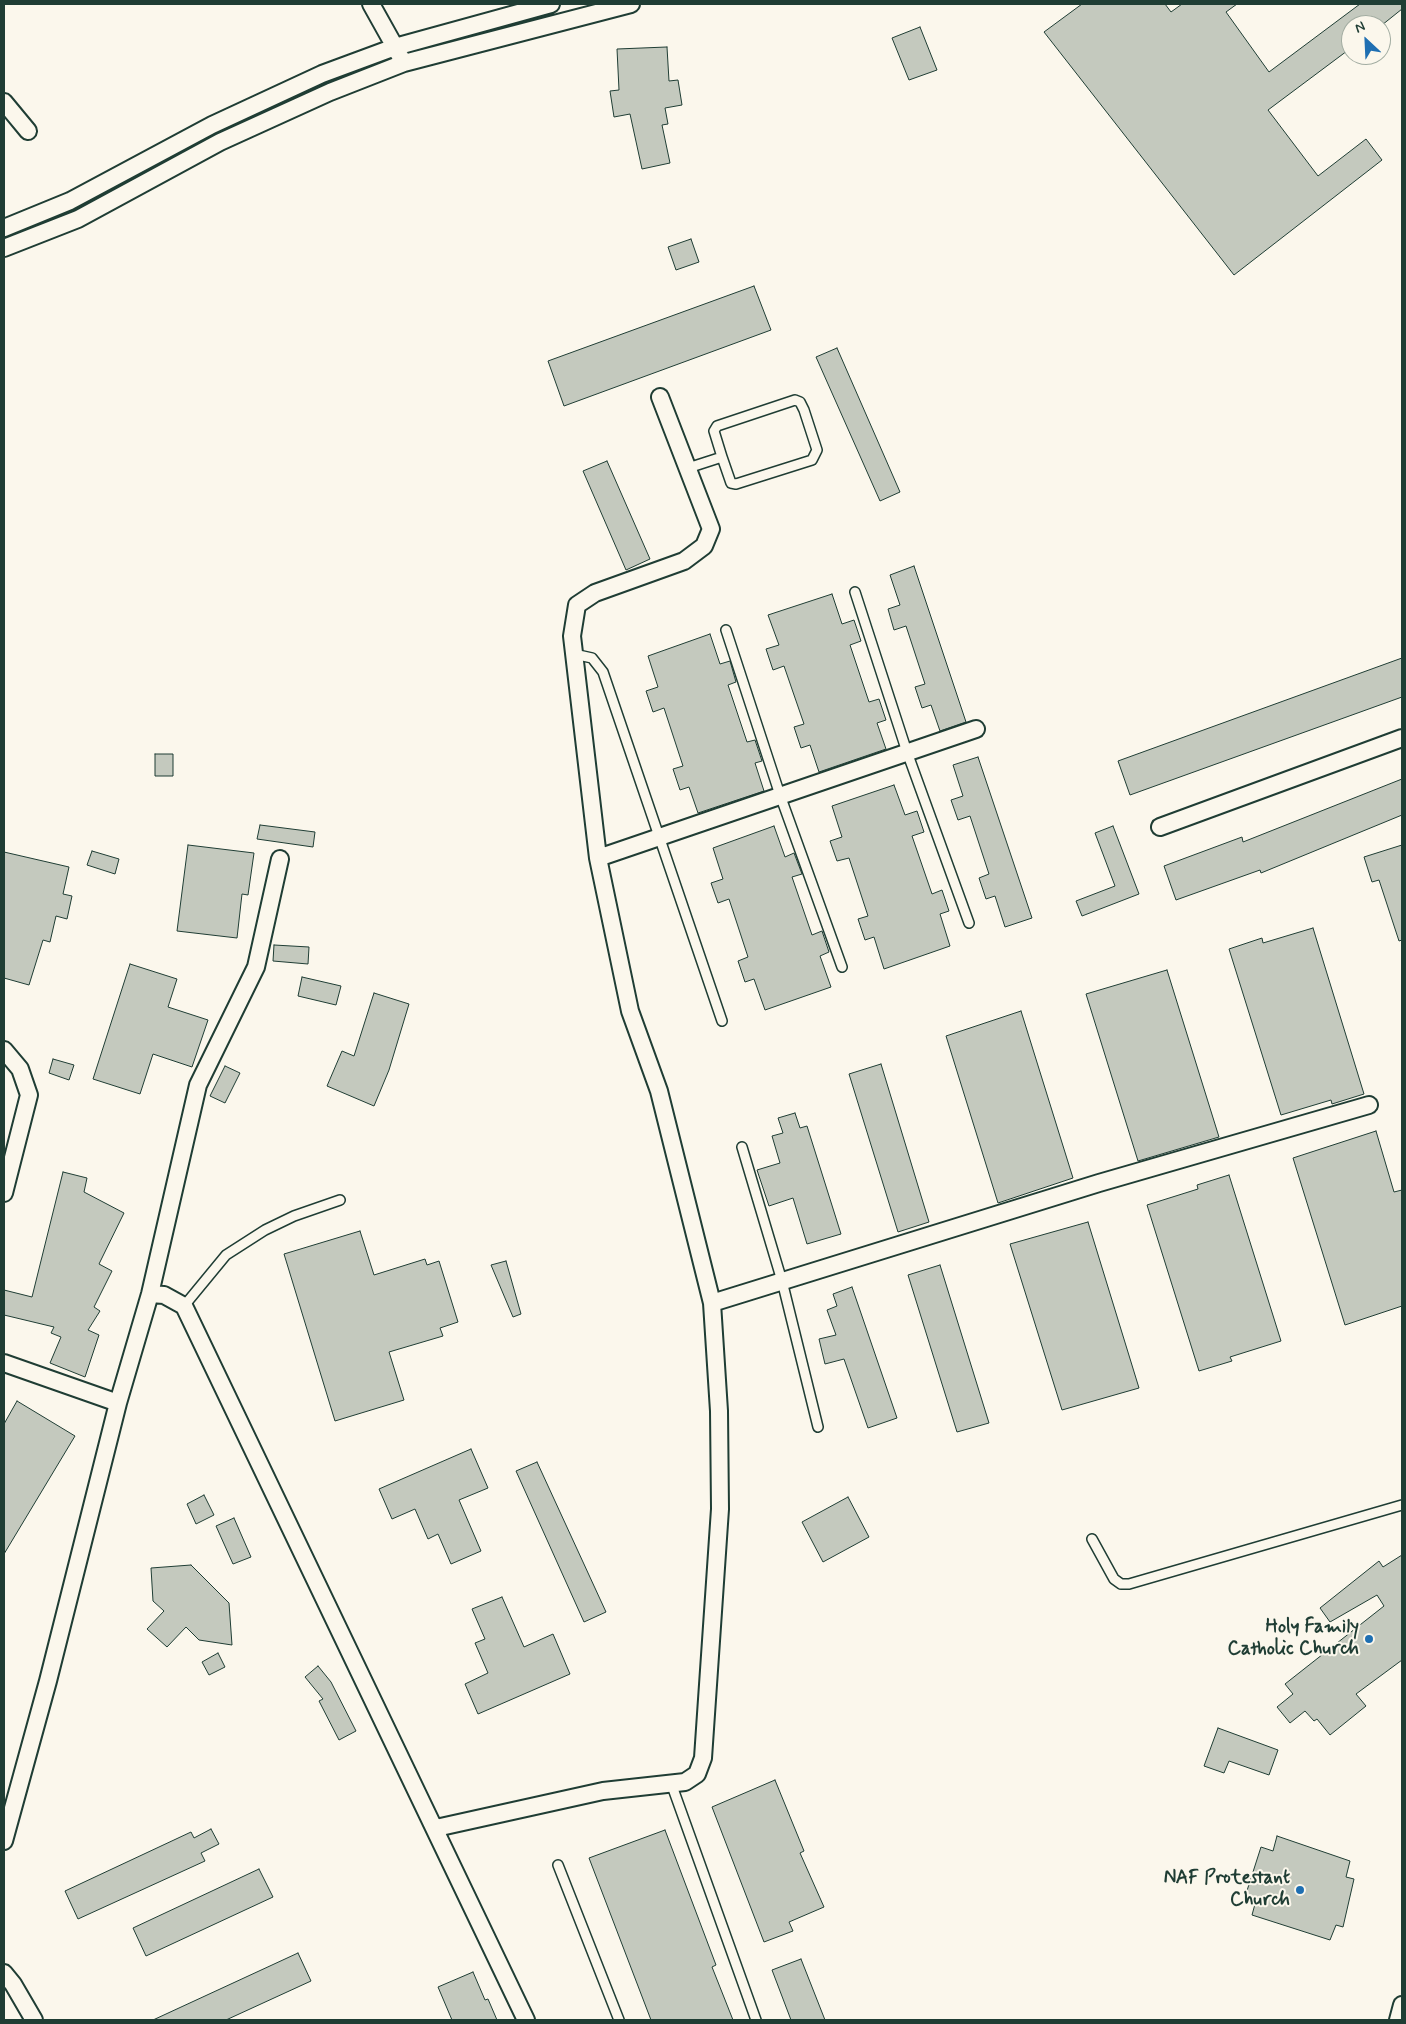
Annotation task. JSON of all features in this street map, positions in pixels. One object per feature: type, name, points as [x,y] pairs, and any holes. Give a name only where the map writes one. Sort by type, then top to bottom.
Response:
[{"type":"street","points":[[371,4],[404,63]]},
{"type":"street","points":[[4,228],[70,201],[212,124],[322,74],[395,47],[551,4]]},
{"type":"street","points":[[4,248],[78,218],[220,142],[330,92],[404,63],[631,4]]},
{"type":"street","points":[[4,102],[28,131]]},
{"type":"street","points":[[436,1828],[603,1791],[685,1782],[697,1774],[703,1758],[720,1509],[719,1411],[712,1303],[659,1092],[630,1011],[598,858],[572,636],[577,605],[595,593],[684,561],[704,546],[711,529],[660,397]]},
{"type":"street","points":[[598,858],[976,729]]},
{"type":"street","points":[[1160,827],[1402,738]]},
{"type":"street","points":[[4,1841],[48,1681],[118,1404],[150,1294],[198,1085],[256,967],[280,859]]},
{"type":"street","points":[[4,1050],[20,1069],[29,1095],[10,1138],[4,1193]]},
{"type":"street","points":[[712,1303],[1099,1183],[1369,1105]]},
{"type":"street","points":[[150,1294],[164,1295],[184,1306],[436,1828],[526,2020]]},
{"type":"street","points":[[4,1363],[118,1404]]},
{"type":"street","points":[[4,1973],[13,1984],[34,2020]]},
{"type":"street","points":[[1398,2020],[1402,2005]]},
{"type":"lane","points":[[795,400],[800,402],[817,450],[812,460],[736,484],[730,480],[722,457],[714,431],[717,426],[795,400]]},
{"type":"lane","points":[[688,468],[722,457]]},
{"type":"lane","points":[[855,592],[907,752],[969,923]]},
{"type":"lane","points":[[726,630],[780,795],[842,967]]},
{"type":"lane","points":[[574,654],[592,658],[603,672],[722,1021]]},
{"type":"lane","points":[[742,1146],[782,1281],[818,1427]]},
{"type":"lane","points":[[184,1306],[226,1255],[265,1230],[294,1216],[340,1200]]},
{"type":"lane","points":[[1092,1539],[1114,1579],[1121,1584],[1129,1584],[1402,1505]]},
{"type":"lane","points":[[671,1784],[756,2020]]},
{"type":"lane","points":[[558,1865],[620,2020]]},
{"type":"building","points":[[1082,4],[1165,4],[1171,12],[1182,4],[1237,4],[1226,12],[1269,72],[1341,18],[1341,55],[1268,110],[1318,176],[1366,139],[1382,160],[1234,275],[1044,32]]},
{"type":"building","points":[[1360,4],[1402,4],[1402,9],[1391,18],[1391,15],[1345,15]]},
{"type":"building","points":[[920,27],[937,70],[909,80],[892,38]]},
{"type":"building","points":[[667,47],[669,81],[678,80],[682,105],[665,108],[668,124],[662,125],[670,163],[642,169],[630,114],[614,117],[610,91],[619,90],[617,49]]},
{"type":"building","points":[[691,239],[699,262],[676,270],[668,247]]},
{"type":"building","points":[[754,286],[771,330],[564,406],[548,361]]},
{"type":"building","points":[[837,348],[900,492],[880,501],[816,357]]},
{"type":"building","points":[[607,461],[650,559],[626,570],[583,471]]},
{"type":"building","points":[[914,566],[966,722],[940,731],[931,705],[922,708],[915,687],[925,684],[906,626],[894,630],[888,609],[900,605],[890,575]]},
{"type":"building","points":[[832,594],[842,624],[854,620],[861,641],[850,645],[869,702],[879,699],[886,720],[877,723],[886,749],[819,772],[810,745],[801,748],[794,727],[804,724],[784,666],[773,670],[766,649],[779,645],[768,615]]},
{"type":"building","points":[[710,634],[720,664],[730,661],[736,682],[728,685],[747,742],[755,740],[762,761],[755,763],[764,791],[698,813],[689,787],[680,790],[673,769],[683,766],[664,708],[653,712],[646,691],[658,687],[648,656]]},
{"type":"building","points":[[1402,658],[1402,697],[1130,795],[1118,761]]},
{"type":"building","points":[[155,754],[173,754],[173,776],[155,776]]},
{"type":"building","points":[[978,757],[1032,918],[1005,927],[995,896],[986,899],[979,878],[989,874],[970,816],[958,820],[951,800],[963,796],[953,765]]},
{"type":"building","points":[[1402,779],[1402,815],[1261,873],[1260,870],[1176,900],[1164,866],[1242,837],[1243,842]]},
{"type":"building","points":[[894,785],[905,815],[917,811],[924,832],[912,836],[932,894],[942,890],[949,911],[940,914],[950,946],[884,969],[874,937],[865,940],[858,919],[868,916],[849,858],[837,861],[830,841],[842,837],[832,806]]},
{"type":"building","points":[[260,825],[315,832],[313,847],[257,839]]},
{"type":"building","points":[[774,826],[785,857],[794,853],[802,874],[792,877],[812,935],[822,931],[829,952],[820,956],[831,987],[765,1010],[754,979],[745,982],[738,961],[748,957],[729,899],[718,903],[711,883],[723,879],[713,848]]},
{"type":"building","points":[[1113,826],[1139,894],[1082,916],[1076,901],[1115,886],[1095,833]]},
{"type":"building","points":[[188,845],[254,853],[248,895],[242,894],[237,938],[177,931]]},
{"type":"building","points":[[1402,845],[1402,940],[1399,941],[1379,880],[1372,882],[1364,857]]},
{"type":"building","points":[[92,851],[119,859],[115,874],[87,865]]},
{"type":"building","points":[[4,852],[69,867],[63,894],[72,896],[67,919],[56,916],[50,942],[43,940],[29,985],[4,978]]},
{"type":"building","points":[[1313,928],[1364,1094],[1332,1104],[1331,1100],[1281,1115],[1229,949],[1262,938],[1263,943]]},
{"type":"building","points":[[274,945],[309,947],[308,964],[273,961]]},
{"type":"building","points":[[130,964],[177,979],[168,1007],[208,1020],[192,1067],[153,1054],[140,1094],[93,1079]]},
{"type":"building","points":[[1167,970],[1219,1137],[1138,1161],[1086,994]]},
{"type":"building","points":[[302,977],[341,986],[336,1005],[298,996]]},
{"type":"building","points":[[374,993],[409,1004],[389,1070],[374,1106],[327,1086],[342,1051],[354,1056]]},
{"type":"building","points":[[1021,1011],[1073,1178],[998,1203],[946,1036]]},
{"type":"building","points":[[53,1059],[74,1065],[69,1080],[49,1073]]},
{"type":"building","points":[[881,1064],[929,1222],[898,1232],[849,1074]]},
{"type":"building","points":[[225,1066],[240,1073],[225,1103],[210,1096]]},
{"type":"building","points":[[795,1113],[800,1128],[807,1126],[841,1234],[807,1244],[793,1198],[769,1206],[757,1170],[780,1163],[772,1136],[783,1133],[778,1118]]},
{"type":"building","points":[[1376,1131],[1394,1192],[1402,1190],[1402,1306],[1345,1325],[1293,1158]]},
{"type":"building","points":[[63,1172],[87,1178],[84,1192],[124,1213],[99,1264],[112,1271],[94,1307],[100,1311],[88,1330],[99,1335],[85,1377],[50,1363],[61,1337],[51,1333],[54,1327],[4,1315],[4,1290],[32,1297]]},
{"type":"building","points":[[1229,1175],[1281,1341],[1230,1357],[1232,1361],[1199,1371],[1147,1205],[1198,1189],[1197,1185]]},
{"type":"building","points":[[1088,1222],[1139,1388],[1062,1410],[1010,1244]]},
{"type":"building","points":[[360,1231],[374,1275],[425,1259],[427,1265],[439,1261],[458,1322],[440,1328],[443,1336],[389,1352],[404,1400],[335,1421],[284,1254]]},
{"type":"building","points":[[506,1261],[521,1314],[513,1317],[491,1265]]},
{"type":"building","points":[[940,1265],[989,1423],[957,1432],[908,1275]]},
{"type":"building","points":[[852,1287],[897,1418],[868,1428],[844,1359],[825,1364],[819,1339],[836,1335],[827,1310],[837,1306],[833,1294]]},
{"type":"building","points":[[17,1401],[75,1436],[4,1554],[4,1424]]},
{"type":"building","points":[[471,1449],[488,1488],[459,1500],[481,1551],[451,1564],[438,1534],[428,1539],[415,1509],[392,1519],[379,1489]]},
{"type":"building","points":[[537,1462],[606,1612],[584,1622],[516,1471]]},
{"type":"building","points":[[204,1495],[214,1515],[196,1524],[187,1504]]},
{"type":"building","points":[[848,1497],[869,1537],[823,1562],[802,1522]]},
{"type":"building","points":[[234,1518],[251,1557],[233,1564],[216,1526]]},
{"type":"building","points":[[1402,1555],[1402,1660],[1356,1694],[1366,1706],[1330,1735],[1317,1719],[1314,1721],[1305,1711],[1290,1723],[1277,1707],[1293,1694],[1285,1684],[1384,1606],[1377,1595],[1330,1622],[1320,1608],[1379,1561],[1383,1567]]},
{"type":"building","points":[[191,1565],[229,1603],[232,1645],[199,1640],[186,1627],[167,1647],[147,1629],[164,1611],[153,1601],[151,1568]]},
{"type":"building","points":[[502,1597],[524,1647],[553,1634],[570,1674],[478,1714],[465,1684],[488,1673],[475,1643],[485,1639],[472,1609]]},
{"type":"building","points":[[218,1653],[225,1667],[209,1675],[202,1662]]},
{"type":"building","points":[[318,1666],[331,1682],[356,1731],[339,1740],[319,1701],[323,1699],[305,1677]]},
{"type":"building","points":[[1218,1728],[1278,1750],[1269,1775],[1229,1761],[1224,1773],[1204,1766]]},
{"type":"building","points":[[775,1780],[804,1851],[800,1853],[824,1907],[789,1922],[793,1931],[764,1942],[712,1807]]},
{"type":"building","points":[[211,1829],[219,1844],[201,1853],[205,1861],[78,1919],[65,1891],[191,1832],[194,1838]]},
{"type":"building","points":[[665,1830],[716,1965],[712,1967],[733,2020],[651,2020],[589,1858]]},
{"type":"building","name":"NAF Protestant Church","points":[[1277,1836],[1350,1861],[1346,1877],[1354,1879],[1343,1927],[1336,1925],[1330,1940],[1252,1915],[1255,1904],[1244,1900],[1261,1847],[1273,1851]]},
{"type":"building","points":[[259,1869],[273,1897],[146,1956],[133,1928]]},
{"type":"building","points":[[298,1953],[311,1981],[226,2020],[153,2020]]},
{"type":"building","points":[[801,1959],[825,2020],[791,2020],[772,1970]]},
{"type":"building","points":[[473,1972],[485,2000],[488,1999],[497,2020],[452,2020],[438,1987]]},
{"type":"place","name":"Holy Family Catholic Church","points":[[1369,1639]]},
{"type":"place","name":"NAF Protestant Church","points":[[1300,1890]]}]
